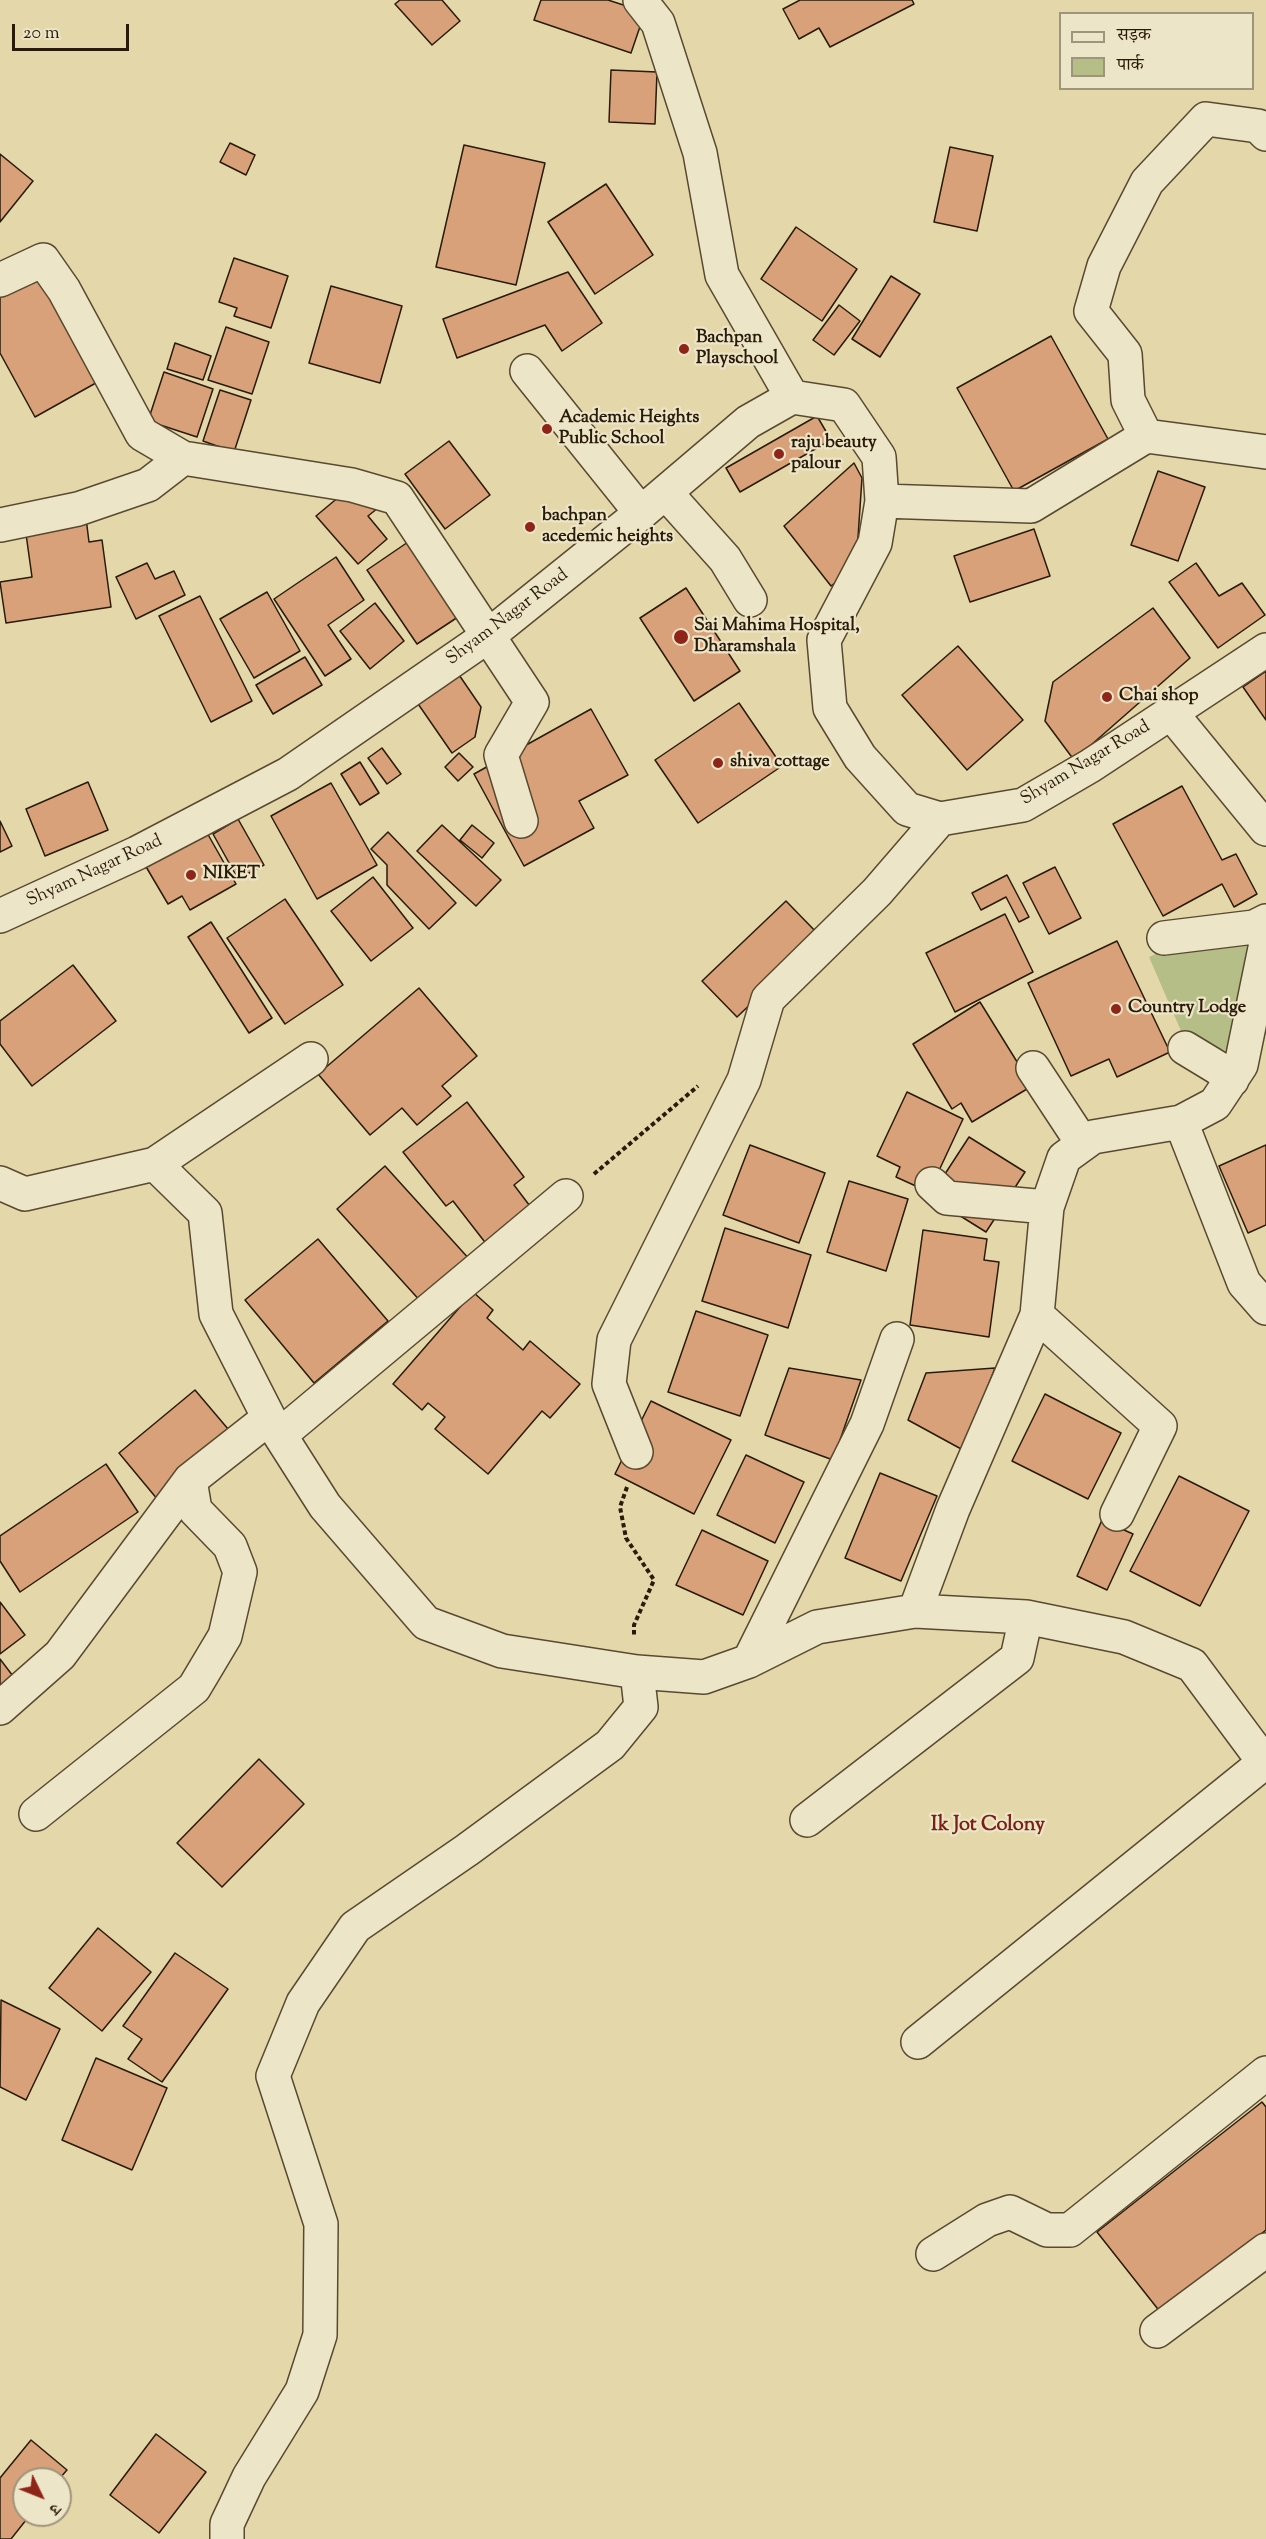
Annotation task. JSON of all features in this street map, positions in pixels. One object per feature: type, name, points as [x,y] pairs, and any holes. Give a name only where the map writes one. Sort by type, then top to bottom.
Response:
[{"type":"street","points":[[640,0],[658,24],[700,153],[722,275],[792,397]]},
{"type":"street","points":[[1146,436],[1128,400],[1125,354],[1091,311],[1104,266],[1147,182],[1206,119],[1258,126],[1266,134]]},
{"type":"street","points":[[0,280],[43,260],[64,290],[142,434],[183,458],[352,485],[397,498],[532,702],[501,755],[521,821]]},
{"type":"street","points":[[527,370],[653,503],[725,559],[750,600]]},
{"type":"street","name":"Shyam Nagar Road","points":[[0,916],[137,853],[288,774],[488,636],[653,503],[748,422],[792,397],[844,405],[879,457],[882,501],[875,543],[824,640],[830,708],[860,757],[907,809],[940,819],[1023,805],[1090,766],[1266,650]]},
{"type":"street","points":[[882,501],[1031,506],[1146,436],[1266,452]]},
{"type":"street","points":[[0,525],[78,509],[148,485],[183,458]]},
{"type":"street","points":[[1171,713],[1266,829]]},
{"type":"street","points":[[636,1452],[609,1384],[614,1340],[744,1080],[768,999],[877,892],[940,819]]},
{"type":"street","points":[[1164,938],[1254,927],[1266,921]]},
{"type":"street","points":[[915,1611],[953,1509],[1037,1315],[1047,1207],[1064,1158],[1093,1137],[1181,1122],[1215,1104],[1241,1065],[1266,943]]},
{"type":"street","points":[[1185,1048],[1218,1068],[1232,1080]]},
{"type":"street","points":[[0,1184],[25,1194],[155,1164],[311,1059]]},
{"type":"street","points":[[1033,1068],[1083,1144]]},
{"type":"street","points":[[1181,1122],[1244,1283],[1266,1308]]},
{"type":"street","points":[[155,1164],[206,1213],[216,1314],[275,1426],[325,1506],[426,1623],[502,1651],[637,1672],[704,1677],[749,1661],[817,1627],[915,1611],[1026,1617],[1124,1637],[1192,1665],[1265,1761],[918,2042]]},
{"type":"street","points":[[932,1184],[947,1198],[1047,1207]]},
{"type":"street","points":[[0,1708],[60,1655],[190,1480],[275,1426],[566,1196]]},
{"type":"street","points":[[1037,1315],[1160,1426],[1117,1514]]},
{"type":"street","points":[[749,1661],[867,1424],[897,1339]]},
{"type":"street","points":[[36,1814],[194,1688],[225,1636],[240,1572],[230,1546],[195,1510],[190,1480]]},
{"type":"street","points":[[807,1820],[1017,1658],[1026,1617]]},
{"type":"street","points":[[227,2539],[227,2524],[249,2477],[302,2391],[320,2335],[321,2224],[273,2076],[303,2003],[355,1927],[467,1850],[610,1745],[640,1707],[637,1672]]},
{"type":"street","points":[[933,2254],[987,2220],[1010,2212],[1047,2230],[1070,2230],[1266,2073]]},
{"type":"street","points":[[1157,2331],[1266,2250]]},
{"type":"path","points":[[566,1196],[704,1082]]},
{"type":"path","points":[[636,1452],[620,1507],[626,1538],[654,1580],[634,1625],[637,1672]]},
{"type":"green space","points":[[1247,946],[1229,1051],[1185,1040],[1149,957],[1169,948]]},
{"type":"building","points":[[400,0],[442,0],[460,21],[432,45],[395,4]]},
{"type":"building","points":[[541,0],[608,0],[645,12],[631,53],[534,20]]},
{"type":"building","points":[[800,0],[912,0],[914,4],[830,47],[819,28],[799,39],[783,9]]},
{"type":"building","points":[[611,70],[657,72],[655,124],[609,122]]},
{"type":"building","points":[[230,143],[255,155],[246,175],[220,162]]},
{"type":"building","points":[[464,145],[545,163],[516,285],[436,267]]},
{"type":"building","points":[[950,147],[993,156],[977,231],[934,222]]},
{"type":"building","points":[[0,154],[33,181],[0,222]]},
{"type":"building","points":[[606,184],[653,255],[595,294],[548,222]]},
{"type":"building","points":[[796,227],[857,269],[822,321],[761,279]]},
{"type":"building","points":[[234,258],[288,276],[271,328],[234,316],[237,308],[219,302]]},
{"type":"building","points":[[43,272],[103,379],[35,417],[0,353],[0,296]]},
{"type":"building","points":[[568,272],[602,323],[562,351],[545,325],[457,358],[443,319]]},
{"type":"building","points":[[891,276],[920,294],[880,357],[852,339]]},
{"type":"building","points":[[331,286],[402,306],[380,383],[309,363]]},
{"type":"building","points":[[839,305],[860,321],[834,355],[813,340]]},
{"type":"building","points":[[226,327],[269,342],[252,394],[208,380]]},
{"type":"building","points":[[1051,336],[1108,439],[1014,491],[957,388]]},
{"type":"building","points":[[175,343],[211,356],[203,380],[167,369]]},
{"type":"building","points":[[164,372],[213,389],[197,437],[148,421]]},
{"type":"building","points":[[220,390],[251,400],[234,452],[203,441]]},
{"type":"building","name":"raju beauty palour","points":[[817,416],[831,440],[740,492],[726,468]]},
{"type":"building","points":[[449,441],[490,495],[445,529],[405,474]]},
{"type":"building","points":[[854,463],[862,478],[856,567],[831,586],[784,526]]},
{"type":"building","points":[[1158,471],[1205,487],[1178,561],[1131,545]]},
{"type":"building","points":[[346,491],[383,504],[368,516],[387,539],[358,564],[316,516]]},
{"type":"building","points":[[86,518],[89,542],[102,540],[111,607],[6,623],[0,582],[32,577],[26,534]]},
{"type":"building","points":[[1034,529],[1050,576],[970,602],[954,556]]},
{"type":"building","points":[[411,540],[461,615],[417,644],[367,570]]},
{"type":"building","points":[[336,557],[364,600],[328,625],[351,659],[325,676],[274,599]]},
{"type":"building","points":[[147,563],[155,579],[174,571],[185,595],[136,619],[116,577]]},
{"type":"building","points":[[1196,563],[1219,596],[1242,583],[1265,615],[1218,648],[1169,582]]},
{"type":"building","points":[[686,588],[740,671],[694,701],[640,618]]},
{"type":"building","points":[[267,592],[300,651],[254,678],[220,619]]},
{"type":"building","points":[[200,596],[252,701],[211,722],[159,616]]},
{"type":"building","points":[[375,603],[404,641],[370,669],[340,631]]},
{"type":"building","points":[[1153,608],[1190,658],[1074,760],[1045,721],[1053,682]]},
{"type":"building","points":[[958,646],[1023,720],[967,770],[902,695]]},
{"type":"building","points":[[305,657],[322,685],[273,714],[256,685]]},
{"type":"building","points":[[455,669],[481,707],[475,737],[452,753],[414,698]]},
{"type":"building","points":[[1266,671],[1266,720],[1243,687]]},
{"type":"building","name":"shiva cottage","points":[[739,703],[782,766],[698,823],[655,760]]},
{"type":"building","points":[[591,709],[628,775],[579,801],[594,828],[524,866],[474,774]]},
{"type":"building","points":[[382,748],[401,774],[387,784],[368,758]]},
{"type":"building","points":[[459,753],[473,767],[458,781],[445,767]]},
{"type":"building","points":[[360,762],[379,793],[360,805],[341,774]]},
{"type":"building","points":[[88,782],[108,830],[45,856],[26,809]]},
{"type":"building","points":[[331,783],[377,865],[317,899],[271,816]]},
{"type":"building","points":[[1182,786],[1222,860],[1236,854],[1257,894],[1234,907],[1222,884],[1163,916],[1113,824]]},
{"type":"building","points":[[238,819],[264,865],[238,879],[213,834]]},
{"type":"building","points":[[0,821],[12,846],[0,852]]},
{"type":"building","points":[[442,825],[501,880],[476,906],[417,851]]},
{"type":"building","points":[[472,825],[494,843],[482,858],[460,840]]},
{"type":"building","name":"NIKET","points":[[206,831],[236,884],[190,910],[182,896],[168,904],[145,865]]},
{"type":"building","points":[[388,832],[456,903],[429,929],[387,885],[387,865],[371,849]]},
{"type":"building","points":[[1055,867],[1081,918],[1049,934],[1023,883]]},
{"type":"building","points":[[1007,875],[1029,917],[1019,922],[1006,897],[981,910],[972,893]]},
{"type":"building","points":[[373,877],[413,928],[371,961],[331,911]]},
{"type":"building","points":[[285,899],[343,985],[285,1024],[227,938]]},
{"type":"building","points":[[786,901],[821,937],[737,1017],[702,981]]},
{"type":"building","points":[[1005,914],[1033,972],[955,1012],[926,953]]},
{"type":"building","points":[[211,922],[272,1018],[249,1033],[188,937]]},
{"type":"building","points":[[1117,941],[1170,1052],[1117,1077],[1109,1059],[1071,1076],[1028,983]]},
{"type":"building","points":[[73,965],[116,1021],[32,1086],[0,1044],[0,1021]]},
{"type":"building","points":[[419,988],[477,1056],[442,1086],[451,1096],[417,1125],[402,1108],[370,1135],[318,1074]]},
{"type":"building","points":[[980,1002],[1032,1086],[972,1122],[961,1103],[952,1109],[913,1044]]},
{"type":"building","points":[[907,1092],[963,1119],[929,1192],[896,1177],[900,1167],[877,1156]]},
{"type":"building","points":[[467,1102],[524,1177],[514,1185],[536,1214],[491,1250],[453,1201],[446,1206],[403,1152]]},
{"type":"building","points":[[969,1137],[1025,1172],[986,1232],[930,1197]]},
{"type":"building","points":[[750,1145],[825,1173],[799,1243],[723,1215]]},
{"type":"building","points":[[1266,1145],[1266,1225],[1248,1233],[1219,1166]]},
{"type":"building","points":[[385,1166],[471,1261],[423,1304],[337,1209]]},
{"type":"building","points":[[849,1181],[908,1199],[886,1271],[827,1252]]},
{"type":"building","points":[[725,1228],[811,1255],[788,1328],[702,1301]]},
{"type":"building","points":[[923,1230],[987,1239],[984,1260],[999,1262],[989,1337],[910,1325]]},
{"type":"building","points":[[318,1239],[388,1321],[314,1383],[245,1300]]},
{"type":"building","points":[[473,1292],[493,1310],[487,1318],[523,1350],[530,1341],[580,1384],[550,1418],[542,1411],[488,1474],[435,1429],[445,1417],[428,1403],[422,1410],[393,1384]]},
{"type":"building","points":[[696,1311],[768,1335],[740,1416],[668,1392]]},
{"type":"building","points":[[789,1368],[861,1380],[833,1460],[765,1435]]},
{"type":"building","points":[[995,1368],[963,1450],[908,1420],[926,1373]]},
{"type":"building","points":[[195,1390],[234,1436],[158,1500],[119,1453]]},
{"type":"building","points":[[1045,1394],[1121,1433],[1088,1499],[1012,1461]]},
{"type":"building","points":[[651,1401],[731,1440],[694,1514],[615,1474]]},
{"type":"building","points":[[746,1455],[804,1482],[775,1543],[717,1515]]},
{"type":"building","points":[[106,1464],[138,1512],[20,1592],[0,1561],[0,1536]]},
{"type":"building","points":[[880,1473],[937,1496],[901,1581],[845,1558]]},
{"type":"building","points":[[1179,1476],[1249,1511],[1200,1606],[1130,1571]]},
{"type":"building","points":[[1102,1520],[1133,1534],[1107,1590],[1077,1576]]},
{"type":"building","points":[[702,1530],[768,1561],[743,1615],[676,1585]]},
{"type":"building","points":[[0,1602],[25,1635],[0,1654]]},
{"type":"building","points":[[0,1659],[19,1684],[0,1698]]},
{"type":"building","points":[[259,1759],[304,1804],[222,1887],[177,1843]]},
{"type":"building","points":[[98,1928],[151,1972],[102,2031],[49,1988]]},
{"type":"building","points":[[175,1953],[228,1989],[162,2082],[128,2059],[142,2039],[123,2026]]},
{"type":"building","points":[[1,2000],[60,2029],[26,2100],[0,2087]]},
{"type":"building","points":[[96,2058],[167,2088],[132,2170],[62,2140]]},
{"type":"building","points":[[1262,2102],[1266,2107],[1266,2230],[1161,2313],[1097,2232]]},
{"type":"building","points":[[156,2434],[206,2472],[159,2533],[110,2495]]},
{"type":"building","points":[[31,2440],[63,2467],[12,2467],[12,2527],[20,2527],[11,2539],[0,2539],[0,2478]]},
{"type":"place","name":"Bachpan Playschool","points":[[684,349]]},
{"type":"place","name":"Academic Heights Public School","points":[[547,429]]},
{"type":"place","name":"raju beauty palour","points":[[779,454]]},
{"type":"place","name":"bachpan acedemic heights","points":[[530,527]]},
{"type":"place","name":"Sai Mahima Hospital, Dharamshala","points":[[681,637]]},
{"type":"place","name":"Chai shop","points":[[1107,697]]},
{"type":"place","name":"shiva cottage","points":[[718,763]]},
{"type":"place","name":"NIKET","points":[[191,875]]},
{"type":"place","name":"Country Lodge","points":[[1116,1009]]},
{"type":"district","name":"Ik Jot Colony","points":[[988,1827]]}]
